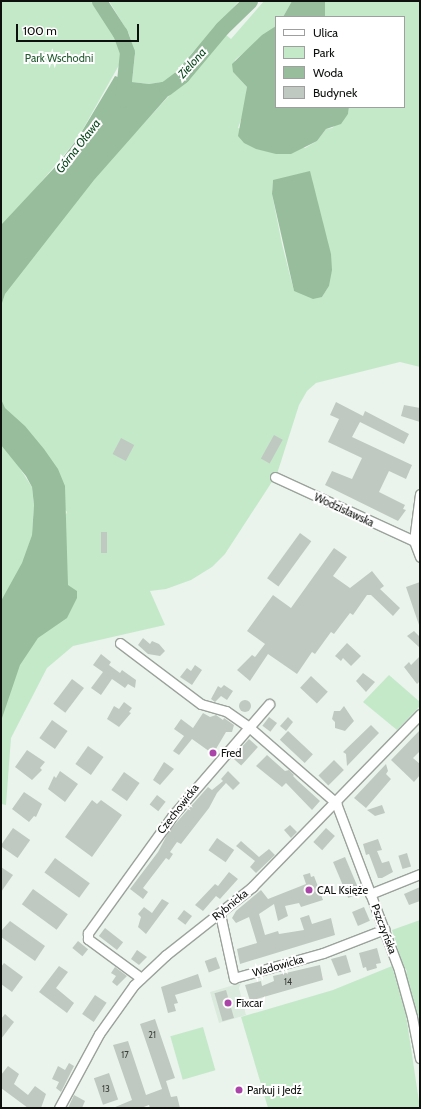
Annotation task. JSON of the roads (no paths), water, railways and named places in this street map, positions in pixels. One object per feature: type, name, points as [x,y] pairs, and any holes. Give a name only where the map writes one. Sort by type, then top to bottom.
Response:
[{"type":"street","name":"Wodzisławska","points":[[275,477],[414,541]]},
{"type":"street","points":[[420,494],[414,541],[420,557]]},
{"type":"street","points":[[120,643],[201,704],[226,711],[249,727],[336,803]]},
{"type":"street","points":[[249,727],[269,704]]},
{"type":"street","name":"Rybnicka","points":[[59,1108],[107,1022],[123,997],[140,978],[252,887],[336,803],[420,714]]},
{"type":"street","name":"Czechowicka","points":[[140,978],[88,939],[88,933],[173,815],[249,727]]},
{"type":"street","name":"Pszczyńska","points":[[336,803],[370,894],[385,929],[412,1017],[420,1058]]},
{"type":"street","points":[[370,894],[420,874]]},
{"type":"street","name":"Wadowicka","points":[[220,914],[234,978],[323,953],[385,929]]},
{"type":"water","points":[[292,1],[325,1],[325,16],[284,16]]},
{"type":"water","points":[[275,27],[275,108],[349,108],[348,114],[341,124],[326,129],[317,141],[291,154],[276,154],[256,149],[244,143],[238,136],[247,87],[233,72],[232,64],[262,35]]},
{"type":"water","points":[[179,72],[184,78],[94,180],[5,294],[1,306],[1,225],[57,165],[78,138],[115,76],[132,82],[149,84],[168,81]]},
{"type":"water","points":[[310,171],[331,254],[332,270],[329,286],[322,297],[313,299],[294,291],[272,194],[273,180]]},
{"type":"water","points":[[1,399],[5,408],[25,426],[44,449],[58,469],[65,486],[68,585],[77,591],[77,598],[67,618],[38,638],[20,665],[1,721],[1,601],[22,563],[32,535],[34,505],[32,487],[26,476],[1,445]]},
{"type":"waterway","name":"Górna Oława","points":[[99,1],[120,33],[127,52],[122,100]]},
{"type":"waterway","name":"Zielona","points":[[166,88],[182,76],[222,28],[250,1]]},
{"type":"place","name":"Fred","points":[[213,753]]},
{"type":"place","name":"CAL Księże","points":[[309,890]]},
{"type":"place","name":"Fixcar","points":[[228,1003]]},
{"type":"place","name":"Parkuj i Jedź","points":[[239,1090]]},
{"type":"park label","name":"Park Wschodni","points":[[59,58]]}]
